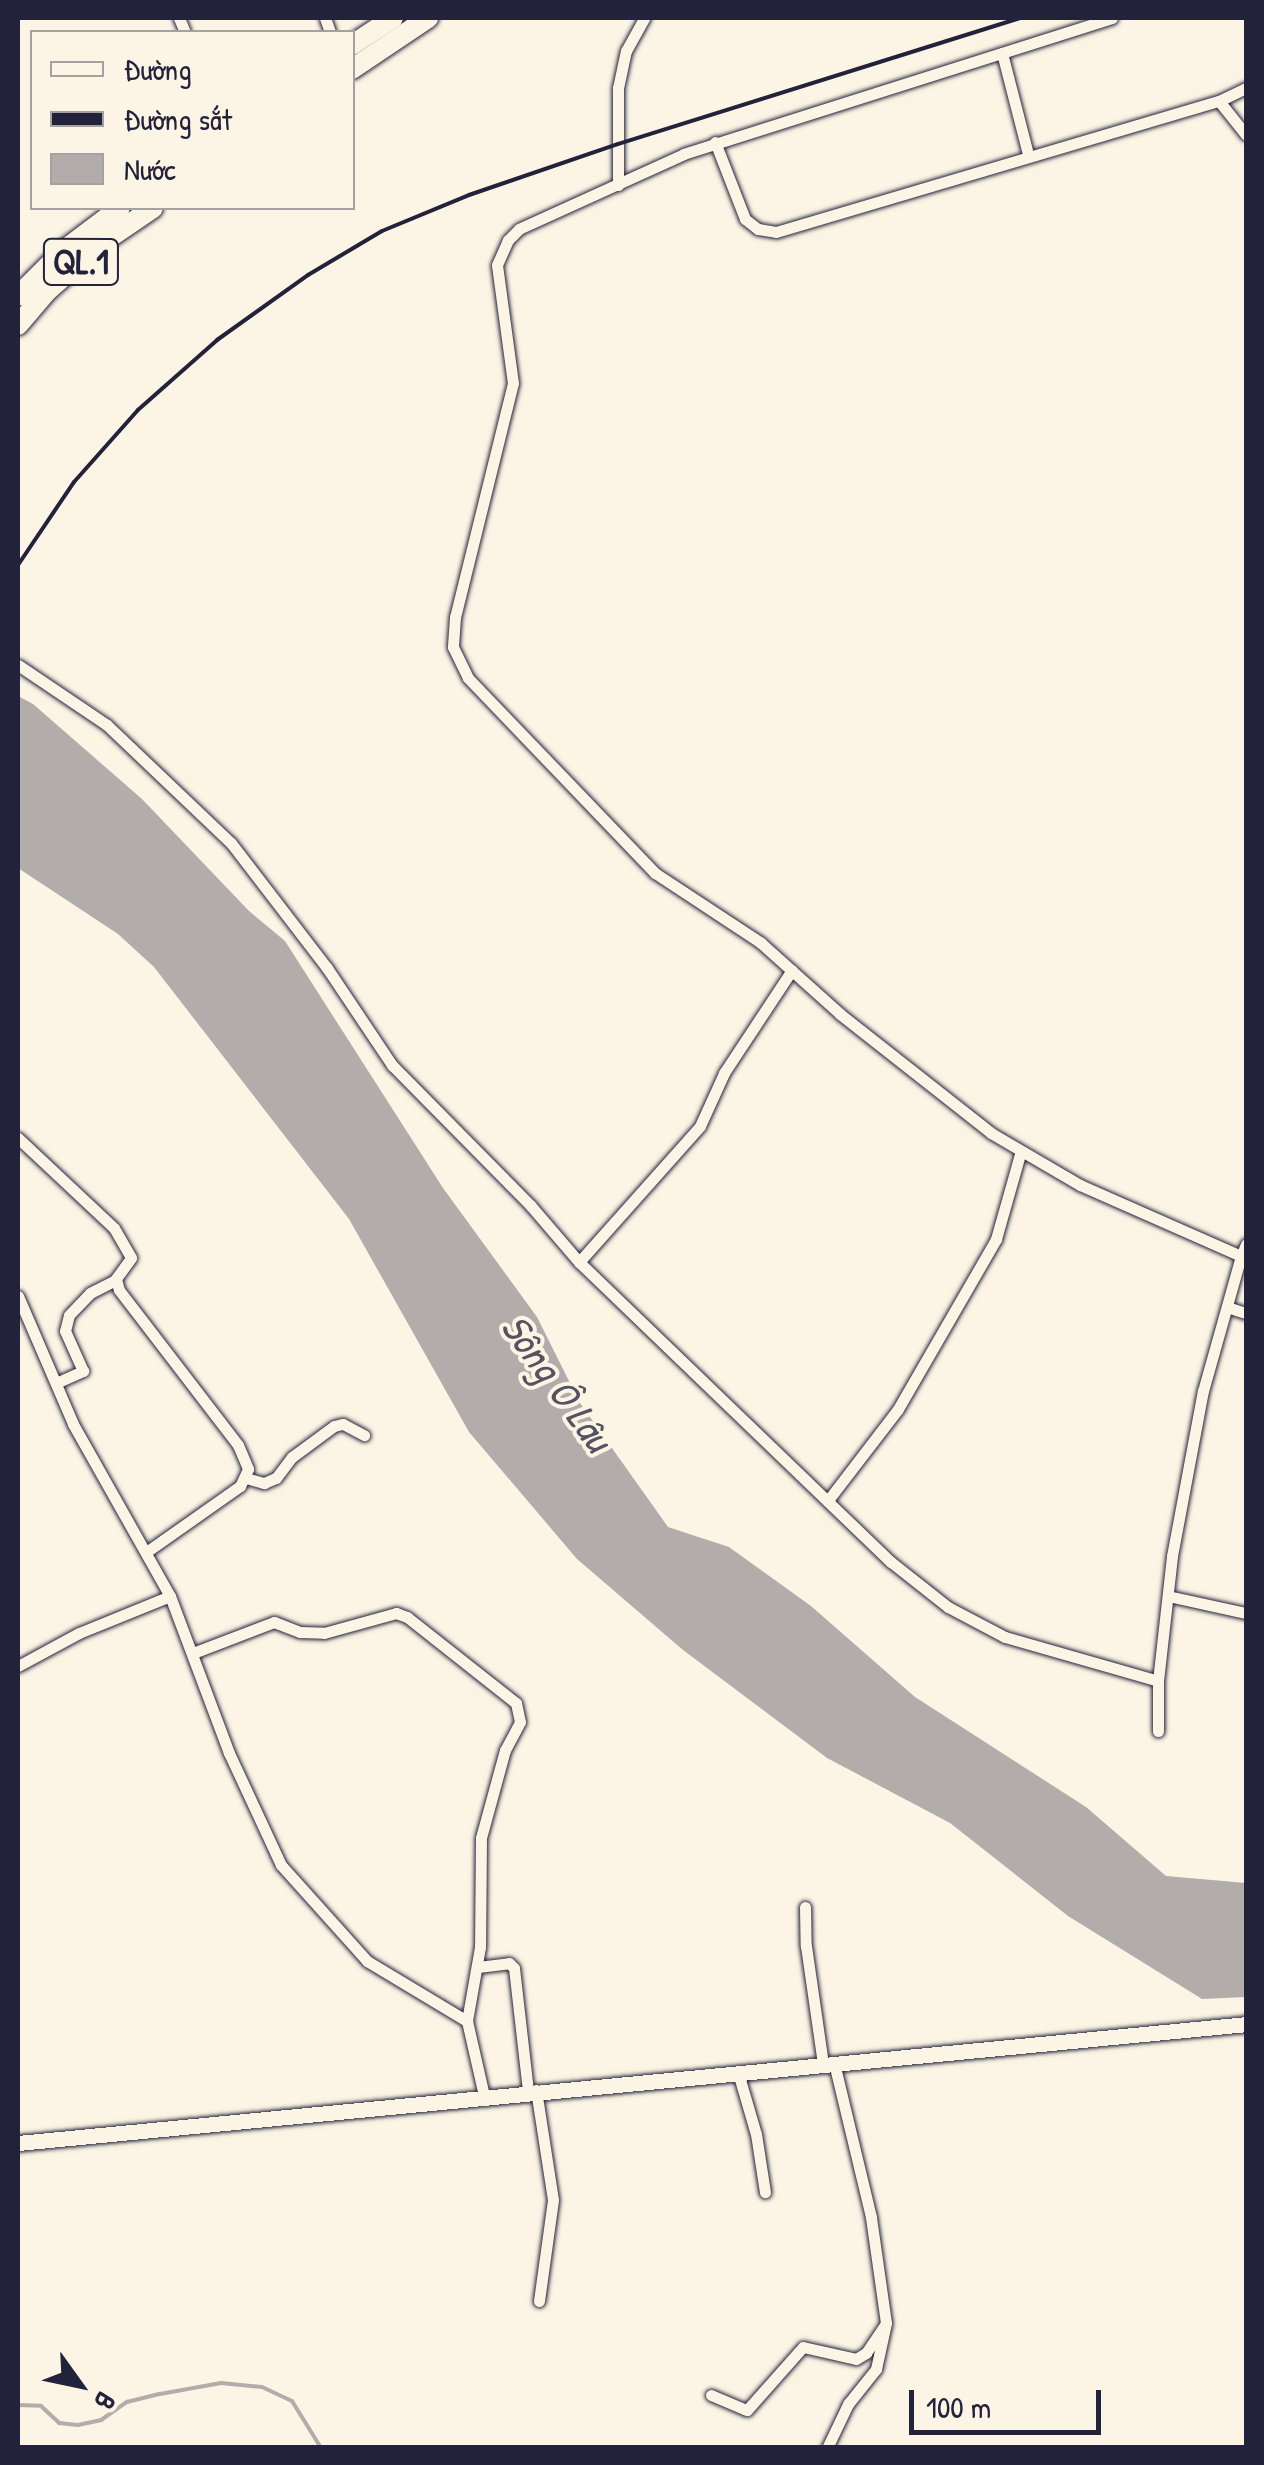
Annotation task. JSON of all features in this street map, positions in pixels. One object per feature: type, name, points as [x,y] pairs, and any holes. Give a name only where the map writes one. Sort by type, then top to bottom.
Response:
[{"type":"highway","points":[[355,43],[393,18]]},
{"type":"highway","points":[[355,67],[428,18]]},
{"type":"highway","name":"QL.1","points":[[18,296],[63,250],[117,210]]},
{"type":"highway","name":"QL.1","points":[[18,325],[75,267],[150,210]]},
{"type":"main road","points":[[18,2143],[532,2090],[739,2076],[828,2063],[1246,2024]]},
{"type":"street","points":[[618,184],[618,88],[626,51],[644,18]]},
{"type":"street","points":[[1112,18],[715,142],[519,229],[500,252],[498,278],[513,383],[456,617],[455,658],[468,678],[655,873],[746,931],[885,1051],[1020,1154],[1241,1256]]},
{"type":"street","points":[[1002,53],[1028,154]]},
{"type":"street","points":[[715,142],[745,219],[758,229],[776,232],[1028,154],[1220,101],[1246,88]]},
{"type":"street","points":[[1220,101],[1246,135]]},
{"type":"street","points":[[18,665],[107,724],[231,843],[326,968],[392,1065],[531,1206],[578,1262],[891,1562],[978,1626],[1031,1646],[1158,1681]]},
{"type":"street","points":[[578,1262],[700,1126],[724,1072],[792,970]]},
{"type":"street","points":[[18,1138],[114,1228],[131,1258],[116,1280],[90,1294],[68,1315],[65,1331],[83,1370],[56,1383]]},
{"type":"street","points":[[829,1500],[881,1436],[996,1240],[1020,1154]]},
{"type":"street","points":[[1158,1731],[1158,1681],[1168,1596],[1192,1446],[1246,1244]]},
{"type":"street","points":[[116,1280],[119,1290],[238,1445],[248,1468],[246,1478],[146,1552]]},
{"type":"street","points":[[18,1296],[109,1492],[170,1596],[228,1753],[289,1876],[368,1960],[467,2022]]},
{"type":"street","points":[[1227,1307],[1246,1313]]},
{"type":"street","points":[[246,1478],[264,1483],[276,1478],[292,1457],[334,1426],[343,1424],[364,1435]]},
{"type":"street","points":[[18,1666],[79,1633],[170,1596]]},
{"type":"street","points":[[1168,1596],[1246,1613]]},
{"type":"street","points":[[193,1653],[274,1622],[300,1632],[324,1633],[396,1613],[407,1617],[512,1699],[520,1722],[505,1750],[481,1838],[478,1967],[467,2022],[484,2096]]},
{"type":"street","points":[[805,1907],[806,1946],[828,2063],[871,2217],[886,2323],[876,2369],[848,2404],[828,2448]]},
{"type":"street","points":[[478,1967],[508,1963],[514,1968],[553,2200],[540,2300]]},
{"type":"street","points":[[739,2076],[756,2134],[765,2192]]},
{"type":"street","points":[[712,2395],[746,2410],[803,2347],[856,2360],[866,2354],[886,2323]]},
{"type":"water","name":"Sông Ô Lâu","points":[[18,696],[33,704],[142,799],[249,911],[285,941],[443,1188],[537,1317],[580,1403],[668,1527],[729,1547],[811,1606],[915,1697],[1086,1807],[1166,1876],[1246,1883],[1246,1997],[1202,1999],[1068,1916],[950,1823],[827,1758],[683,1650],[577,1559],[469,1432],[349,1219],[154,967],[118,934],[18,868]]},
{"type":"waterway","points":[[18,2405],[41,2406],[59,2423],[78,2425],[101,2420],[127,2402],[160,2394],[221,2383],[262,2387],[292,2401],[321,2448]]},
{"type":"railway","points":[[18,565],[74,482],[138,410],[217,340],[308,275],[382,231],[469,195],[618,144],[1020,18]]}]
